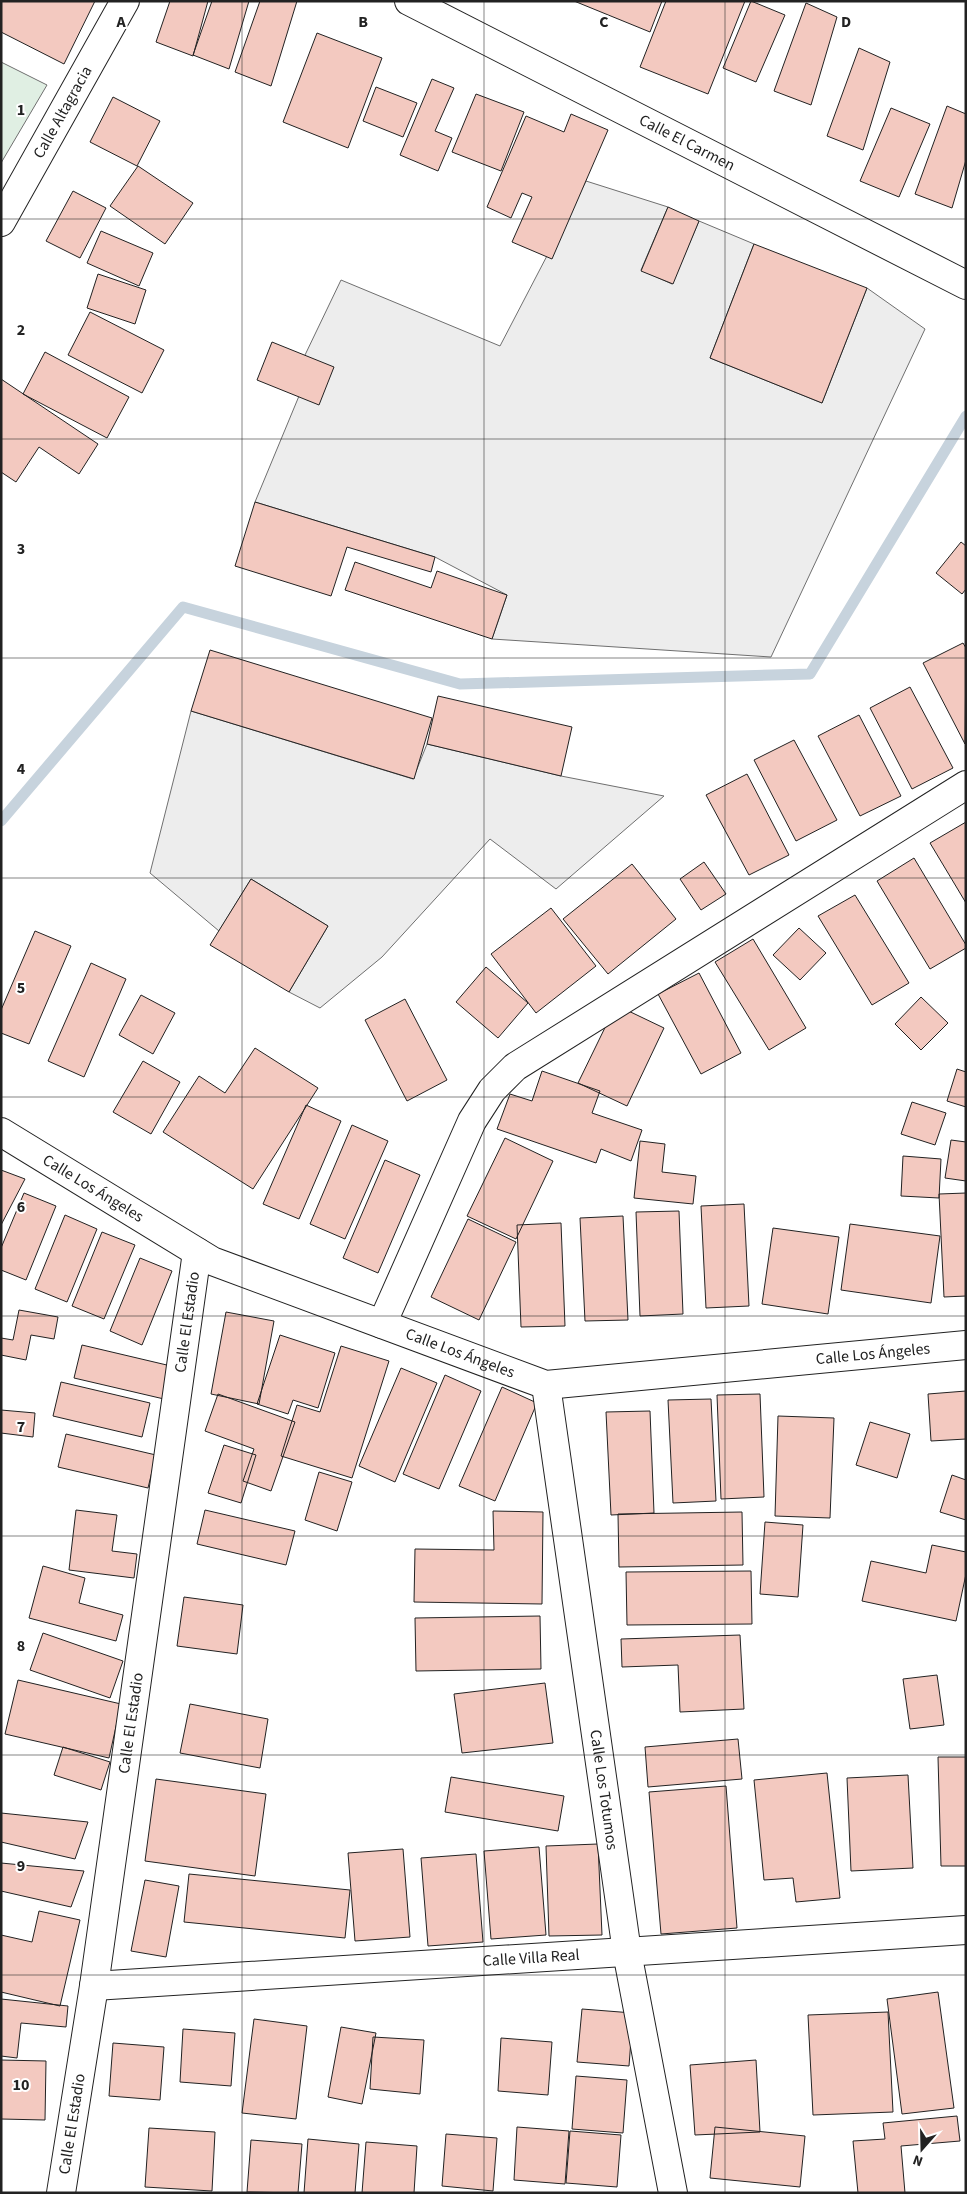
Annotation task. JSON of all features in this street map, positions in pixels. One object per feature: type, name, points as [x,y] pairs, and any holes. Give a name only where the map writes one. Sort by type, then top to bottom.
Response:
[{"type":"street","name":"Calle Altagracia","points":[[1,222],[125,1]]},
{"type":"street","name":"Calle El Carmen","points":[[409,1],[966,285]]},
{"type":"street","points":[[382,1324],[472,1122],[492,1090],[515,1067],[966,785]]},
{"type":"street","name":"Calle Los Ángeles","points":[[1,1132],[212,1261],[546,1385],[966,1345]]},
{"type":"street","name":"Calle El Estadio","points":[[61,2193],[94,1986],[197,1252]]},
{"type":"street","name":"Calle Los Totumos","points":[[546,1385],[627,1952],[672,2193]]},
{"type":"street","name":"Calle Villa Real","points":[[94,1986],[966,1930]]},
{"type":"green space","points":[[1,62],[47,85],[1,163]]},
{"type":"shaded area","points":[[586,181],[668,207],[641,270],[672,284],[699,221],[754,244],[710,358],[822,403],[867,288],[925,329],[771,657],[492,639],[507,595],[435,557],[255,502],[299,396],[305,355],[341,280],[500,346]]},
{"type":"shaded area","points":[[191,711],[413,779],[427,744],[561,776],[664,796],[556,889],[490,839],[382,957],[320,1008],[289,992],[328,926],[251,879],[219,931],[150,873]]},
{"type":"building","points":[[1,1],[95,1],[64,64],[1,32]]},
{"type":"building","points":[[170,1],[208,1],[193,56],[156,42]]},
{"type":"building","points":[[212,1],[249,1],[229,69],[193,55]]},
{"type":"building","points":[[260,1],[297,1],[271,86],[235,72]]},
{"type":"building","points":[[574,1],[662,1],[650,32]]},
{"type":"building","points":[[666,1],[745,1],[708,94],[640,67]]},
{"type":"building","points":[[751,1],[785,15],[756,82],[723,68]]},
{"type":"building","points":[[806,3],[837,17],[811,105],[774,91]]},
{"type":"building","points":[[317,33],[382,58],[348,148],[283,122]]},
{"type":"building","points":[[859,48],[890,62],[863,150],[827,136]]},
{"type":"building","points":[[432,79],[454,88],[435,131],[452,138],[438,171],[400,155]]},
{"type":"building","points":[[376,87],[417,103],[403,137],[363,121]]},
{"type":"building","points":[[476,94],[524,112],[501,171],[452,152]]},
{"type":"building","points":[[113,97],[160,121],[137,166],[90,142]]},
{"type":"building","points":[[947,106],[966,114],[966,160],[952,208],[915,194]]},
{"type":"building","points":[[891,108],[930,124],[899,197],[860,181]]},
{"type":"building","points":[[571,114],[608,130],[552,259],[512,242],[532,197],[522,193],[511,218],[487,207],[526,116],[564,132]]},
{"type":"building","points":[[138,166],[193,203],[165,244],[110,206]]},
{"type":"building","points":[[73,191],[106,208],[80,258],[46,241]]},
{"type":"building","points":[[668,207],[699,221],[673,284],[641,271]]},
{"type":"building","points":[[101,231],[153,253],[139,286],[87,263]]},
{"type":"building","points":[[754,244],[867,288],[822,403],[710,358]]},
{"type":"building","points":[[98,274],[146,290],[135,324],[87,308]]},
{"type":"building","points":[[90,312],[164,350],[142,393],[68,355]]},
{"type":"building","points":[[272,342],[334,367],[319,405],[257,380]]},
{"type":"building","points":[[45,352],[129,397],[107,438],[23,394]]},
{"type":"building","points":[[1,379],[98,444],[79,474],[39,447],[16,482],[1,472]]},
{"type":"building","points":[[255,502],[435,557],[431,572],[347,547],[331,596],[235,566]]},
{"type":"building","points":[[961,542],[966,546],[966,589],[962,594],[936,573]]},
{"type":"building","points":[[355,562],[431,588],[437,571],[507,595],[492,639],[345,590]]},
{"type":"building","points":[[963,643],[966,648],[965,744],[923,663]]},
{"type":"building","points":[[210,650],[432,718],[414,779],[191,711]]},
{"type":"building","points":[[910,687],[953,768],[912,789],[870,708]]},
{"type":"building","points":[[438,696],[572,727],[561,776],[427,744]]},
{"type":"building","points":[[859,715],[901,796],[860,816],[818,736]]},
{"type":"building","points":[[794,740],[837,820],[796,841],[754,760]]},
{"type":"building","points":[[747,774],[789,855],[749,875],[706,795]]},
{"type":"building","points":[[966,822],[966,903],[930,843]]},
{"type":"building","points":[[914,858],[966,945],[966,948],[930,969],[877,881]]},
{"type":"building","points":[[704,862],[726,894],[701,910],[680,879]]},
{"type":"building","points":[[632,864],[676,919],[608,974],[563,919]]},
{"type":"building","points":[[251,879],[328,926],[289,992],[210,945]]},
{"type":"building","points":[[855,895],[909,983],[872,1005],[818,916]]},
{"type":"building","points":[[551,908],[596,966],[536,1013],[491,954]]},
{"type":"building","points":[[799,928],[826,953],[800,980],[773,955]]},
{"type":"building","points":[[35,931],[71,946],[29,1044],[1,1033],[1,1010]]},
{"type":"building","points":[[753,939],[806,1028],[769,1050],[715,962]]},
{"type":"building","points":[[91,963],[126,979],[84,1077],[48,1061]]},
{"type":"building","points":[[486,967],[528,1003],[498,1038],[456,1002]]},
{"type":"building","points":[[699,973],[741,1053],[701,1074],[658,994]]},
{"type":"building","points":[[141,995],[175,1013],[153,1054],[119,1035]]},
{"type":"building","points":[[921,997],[948,1023],[921,1050],[895,1024]]},
{"type":"building","points":[[405,999],[447,1080],[407,1101],[365,1020]]},
{"type":"building","points":[[616,1005],[664,1028],[627,1106],[578,1083]]},
{"type":"building","points":[[255,1048],[318,1088],[253,1189],[163,1132],[199,1076],[225,1093]]},
{"type":"building","points":[[143,1061],[180,1082],[151,1134],[113,1112]]},
{"type":"building","points":[[957,1069],[966,1072],[966,1107],[947,1101]]},
{"type":"building","points":[[542,1071],[600,1091],[592,1113],[642,1130],[631,1161],[601,1149],[596,1163],[497,1129],[510,1094],[532,1101]]},
{"type":"building","points":[[912,1102],[946,1113],[935,1145],[901,1134]]},
{"type":"building","points":[[306,1105],[341,1121],[299,1219],[263,1204]]},
{"type":"building","points":[[352,1125],[388,1141],[345,1239],[310,1224]]},
{"type":"building","points":[[505,1138],[553,1161],[516,1239],[467,1216]]},
{"type":"building","points":[[951,1140],[966,1142],[966,1181],[945,1178]]},
{"type":"building","points":[[640,1141],[665,1144],[662,1172],[696,1176],[693,1204],[634,1198]]},
{"type":"building","points":[[903,1156],[941,1159],[939,1198],[901,1196]]},
{"type":"building","points":[[385,1160],[420,1175],[378,1273],[343,1258]]},
{"type":"building","points":[[1,1170],[25,1179],[1,1225]]},
{"type":"building","points":[[24,1193],[56,1206],[26,1280],[1,1270],[1,1248]]},
{"type":"building","points":[[966,1193],[966,1296],[944,1297],[939,1194]]},
{"type":"building","points":[[744,1204],[749,1306],[706,1308],[701,1206]]},
{"type":"building","points":[[679,1211],[683,1314],[640,1316],[636,1212]]},
{"type":"building","points":[[65,1215],[97,1229],[67,1302],[35,1289]]},
{"type":"building","points":[[623,1216],[628,1320],[585,1321],[580,1218]]},
{"type":"building","points":[[468,1219],[516,1242],[479,1320],[431,1297]]},
{"type":"building","points":[[561,1223],[565,1326],[521,1327],[517,1225]]},
{"type":"building","points":[[850,1224],[940,1236],[931,1303],[841,1290]]},
{"type":"building","points":[[773,1228],[839,1237],[828,1314],[762,1304]]},
{"type":"building","points":[[102,1232],[135,1245],[104,1319],[72,1306]]},
{"type":"building","points":[[140,1258],[172,1271],[142,1345],[110,1331]]},
{"type":"building","points":[[19,1310],[58,1317],[54,1339],[31,1335],[26,1360],[1,1355],[1,1338],[13,1340]]},
{"type":"building","points":[[226,1312],[274,1321],[259,1404],[211,1394]]},
{"type":"building","points":[[280,1335],[335,1353],[318,1408],[293,1400],[288,1414],[257,1404]]},
{"type":"building","points":[[82,1345],[171,1366],[164,1399],[74,1378]]},
{"type":"building","points":[[341,1346],[389,1361],[352,1478],[281,1456],[297,1405],[320,1412]]},
{"type":"building","points":[[401,1368],[437,1383],[395,1482],[359,1466]]},
{"type":"building","points":[[445,1375],[481,1391],[439,1489],[403,1474]]},
{"type":"building","points":[[61,1382],[150,1403],[142,1437],[53,1416]]},
{"type":"building","points":[[502,1387],[537,1403],[495,1501],[459,1486]]},
{"type":"building","points":[[966,1391],[966,1439],[931,1441],[928,1394]]},
{"type":"building","points":[[218,1394],[295,1422],[271,1491],[243,1481],[254,1449],[205,1431]]},
{"type":"building","points":[[760,1394],[764,1497],[721,1499],[717,1395]]},
{"type":"building","points":[[711,1399],[716,1501],[673,1503],[668,1400]]},
{"type":"building","points":[[1,1410],[35,1413],[33,1437],[1,1433]]},
{"type":"building","points":[[650,1411],[654,1513],[611,1515],[606,1412]]},
{"type":"building","points":[[778,1416],[834,1418],[830,1518],[775,1516]]},
{"type":"building","points":[[870,1422],[910,1434],[897,1478],[856,1465]]},
{"type":"building","points":[[66,1434],[156,1455],[148,1488],[58,1467]]},
{"type":"building","points":[[224,1445],[256,1455],[241,1503],[208,1493]]},
{"type":"building","points":[[319,1472],[352,1482],[337,1531],[305,1520]]},
{"type":"building","points":[[952,1475],[966,1480],[966,1520],[940,1512]]},
{"type":"building","points":[[76,1510],[117,1515],[112,1551],[137,1554],[134,1578],[69,1570]]},
{"type":"building","points":[[205,1510],[295,1531],[286,1565],[197,1544]]},
{"type":"building","points":[[493,1511],[543,1512],[542,1604],[414,1602],[415,1549],[494,1550]]},
{"type":"building","points":[[742,1512],[743,1565],[619,1567],[618,1514]]},
{"type":"building","points":[[765,1522],[803,1525],[798,1597],[760,1594]]},
{"type":"building","points":[[932,1545],[966,1552],[966,1574],[956,1621],[862,1601],[871,1561],[926,1573]]},
{"type":"building","points":[[43,1566],[85,1578],[79,1603],[123,1615],[116,1641],[29,1618]]},
{"type":"building","points":[[751,1571],[752,1624],[627,1625],[626,1572]]},
{"type":"building","points":[[184,1597],[243,1605],[237,1654],[177,1646]]},
{"type":"building","points":[[540,1616],[541,1669],[416,1671],[415,1618]]},
{"type":"building","points":[[43,1633],[123,1661],[110,1698],[30,1670]]},
{"type":"building","points":[[740,1635],[744,1709],[680,1712],[678,1665],[622,1667],[621,1639]]},
{"type":"building","points":[[937,1675],[944,1725],[910,1729],[903,1679]]},
{"type":"building","points":[[18,1680],[121,1704],[109,1758],[5,1734]]},
{"type":"building","points":[[545,1683],[553,1743],[462,1753],[454,1694]]},
{"type":"building","points":[[190,1704],[268,1719],[260,1768],[180,1753]]},
{"type":"building","points":[[738,1739],[742,1779],[648,1787],[645,1747]]},
{"type":"building","points":[[63,1747],[110,1762],[101,1790],[54,1775]]},
{"type":"building","points":[[938,1757],[966,1757],[966,1866],[941,1866]]},
{"type":"building","points":[[827,1773],[840,1898],[796,1902],[793,1878],[764,1880],[754,1780]]},
{"type":"building","points":[[908,1775],[913,1868],[851,1871],[847,1778]]},
{"type":"building","points":[[451,1777],[564,1796],[558,1831],[445,1812]]},
{"type":"building","points":[[156,1779],[266,1794],[255,1876],[145,1861]]},
{"type":"building","points":[[726,1786],[737,1928],[661,1934],[649,1792]]},
{"type":"building","points":[[1,1813],[88,1822],[75,1859],[1,1842]]},
{"type":"building","points":[[598,1844],[602,1935],[549,1936],[546,1846]]},
{"type":"building","points":[[539,1847],[546,1935],[491,1939],[484,1851]]},
{"type":"building","points":[[403,1849],[410,1937],[355,1941],[348,1853]]},
{"type":"building","points":[[476,1854],[483,1942],[428,1946],[421,1858]]},
{"type":"building","points":[[1,1863],[84,1871],[71,1907],[1,1891]]},
{"type":"building","points":[[189,1874],[350,1890],[345,1938],[184,1922]]},
{"type":"building","points":[[145,1880],[179,1886],[166,1957],[131,1951]]},
{"type":"building","points":[[39,1911],[80,1920],[60,2006],[1,1992],[1,1935],[32,1942]]},
{"type":"building","points":[[938,1992],[954,2108],[902,2114],[887,1999]]},
{"type":"building","points":[[1,1999],[68,2006],[66,2027],[21,2023],[17,2058],[1,2056]]},
{"type":"building","points":[[582,2009],[633,2013],[629,2066],[577,2062]]},
{"type":"building","points":[[888,2012],[893,2112],[813,2115],[808,2015]]},
{"type":"building","points":[[254,2019],[307,2026],[296,2119],[242,2113]]},
{"type":"building","points":[[341,2027],[376,2033],[362,2104],[328,2097]]},
{"type":"building","points":[[183,2029],[235,2033],[231,2086],[180,2082]]},
{"type":"building","points":[[373,2037],[424,2040],[420,2094],[370,2089]]},
{"type":"building","points":[[501,2038],[552,2042],[548,2095],[498,2091]]},
{"type":"building","points":[[113,2043],[164,2047],[160,2100],[109,2096]]},
{"type":"building","points":[[1,2060],[46,2061],[45,2120],[1,2119]]},
{"type":"building","points":[[756,2060],[760,2132],[695,2135],[690,2065]]},
{"type":"building","points":[[576,2076],[627,2080],[623,2133],[572,2129]]},
{"type":"building","points":[[957,2116],[960,2141],[901,2146],[905,2193],[858,2193],[853,2141],[885,2139],[883,2123]]},
{"type":"building","points":[[517,2127],[569,2131],[565,2184],[514,2180]]},
{"type":"building","points":[[715,2127],[805,2136],[800,2187],[710,2178]]},
{"type":"building","points":[[149,2128],[215,2132],[212,2191],[145,2187]]},
{"type":"building","points":[[570,2131],[621,2135],[617,2187],[566,2183]]},
{"type":"building","points":[[446,2134],[497,2138],[493,2191],[442,2186]]},
{"type":"building","points":[[308,2139],[359,2144],[355,2193],[304,2193]]},
{"type":"building","points":[[251,2140],[302,2144],[298,2193],[247,2192]]},
{"type":"building","points":[[366,2142],[417,2146],[414,2193],[362,2193]]},
{"type":"waterway","points":[[1,821],[183,607],[460,684],[810,674],[966,416]]}]
